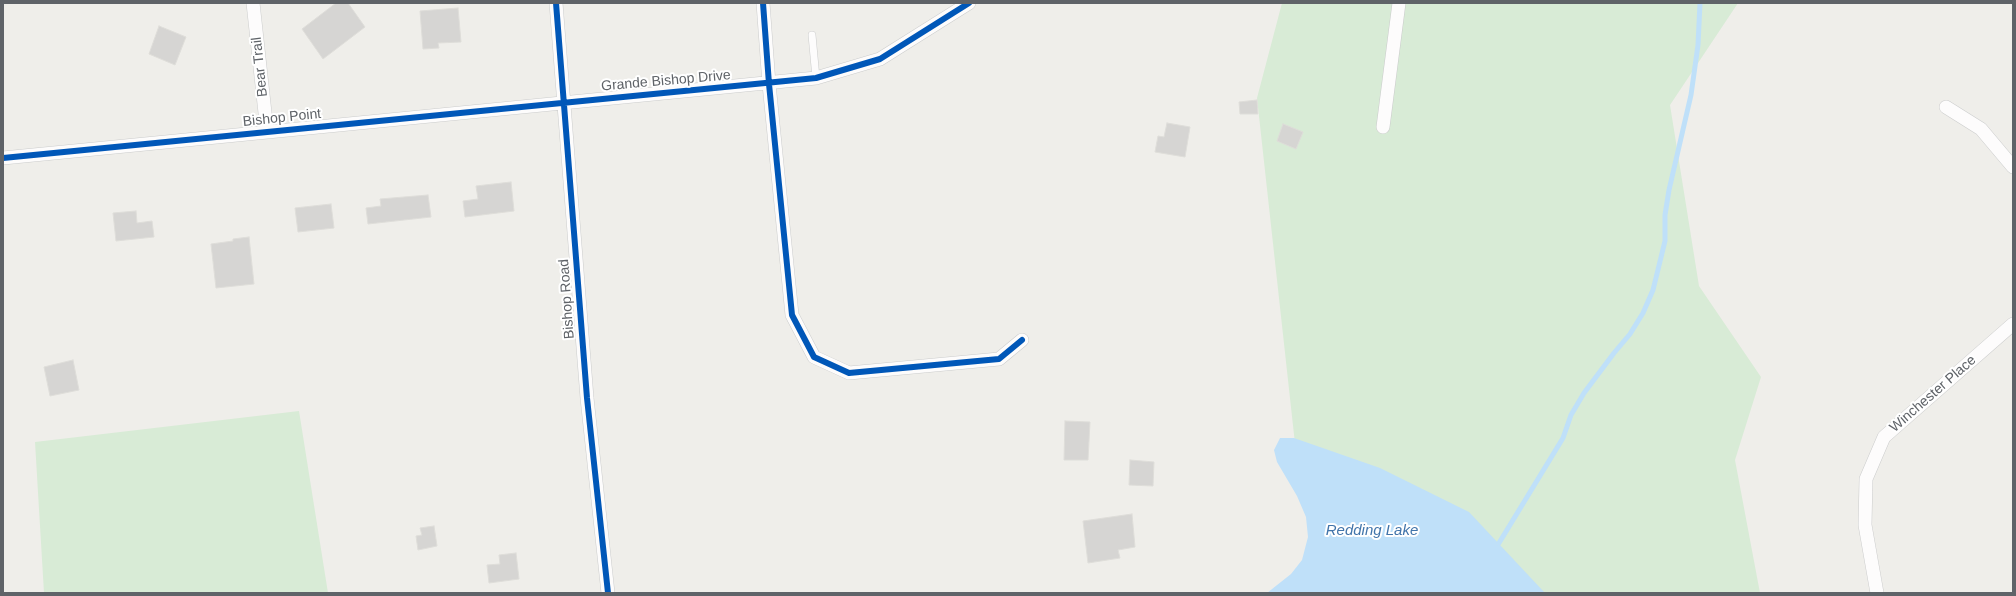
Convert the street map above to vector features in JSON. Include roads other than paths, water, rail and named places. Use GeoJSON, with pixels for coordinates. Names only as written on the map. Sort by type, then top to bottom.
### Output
{"type":"FeatureCollection","features":[{"type":"Feature","properties":{"kind":"street","name":"Bear Trail"},"geometry":{"type":"LineString","coordinates":[[253,3],[267,131]]}},
{"type":"Feature","properties":{"kind":"street","name":"Bishop Road"},"geometry":{"type":"LineString","coordinates":[[556,3],[587,398],[608,593]]}},
{"type":"Feature","properties":{"kind":"street"},"geometry":{"type":"LineString","coordinates":[[763,3],[769,84],[792,315],[814,357],[849,373],[999,359],[1022,340]]}},
{"type":"Feature","properties":{"kind":"street","name":"Grande Bishop Drive"},"geometry":{"type":"LineString","coordinates":[[564,102],[769,84],[816,78],[880,59],[969,3]]}},
{"type":"Feature","properties":{"kind":"street"},"geometry":{"type":"LineString","coordinates":[[1383,127],[1399,3]]}},
{"type":"Feature","properties":{"kind":"street","name":"Bishop Point"},"geometry":{"type":"LineString","coordinates":[[3,158],[564,102]]}},
{"type":"Feature","properties":{"kind":"street"},"geometry":{"type":"LineString","coordinates":[[1946,107],[1981,129],[2013,167]]}},
{"type":"Feature","properties":{"kind":"street","name":"Winchester Place"},"geometry":{"type":"LineString","coordinates":[[1877,593],[1865,525],[1866,479],[1884,437],[2013,324]]}},
{"type":"Feature","properties":{"kind":"lane"},"geometry":{"type":"LineString","coordinates":[[812,35],[816,78]]}},
{"type":"Feature","properties":{"kind":"water","name":"Redding Lake"},"geometry":{"type":"Polygon","coordinates":[[[1280,438],[1294,438],[1380,468],[1469,512],[1545,593],[1267,593],[1291,574],[1302,560],[1308,537],[1306,517],[1297,496],[1277,462],[1274,450],[1280,438]]]}},
{"type":"Feature","properties":{"kind":"waterway"},"geometry":{"type":"LineString","coordinates":[[1499,543],[1563,438],[1571,415],[1584,393],[1630,334],[1643,313],[1653,290],[1665,241],[1665,215],[1669,190],[1691,95],[1698,45],[1700,3]]}}]}
